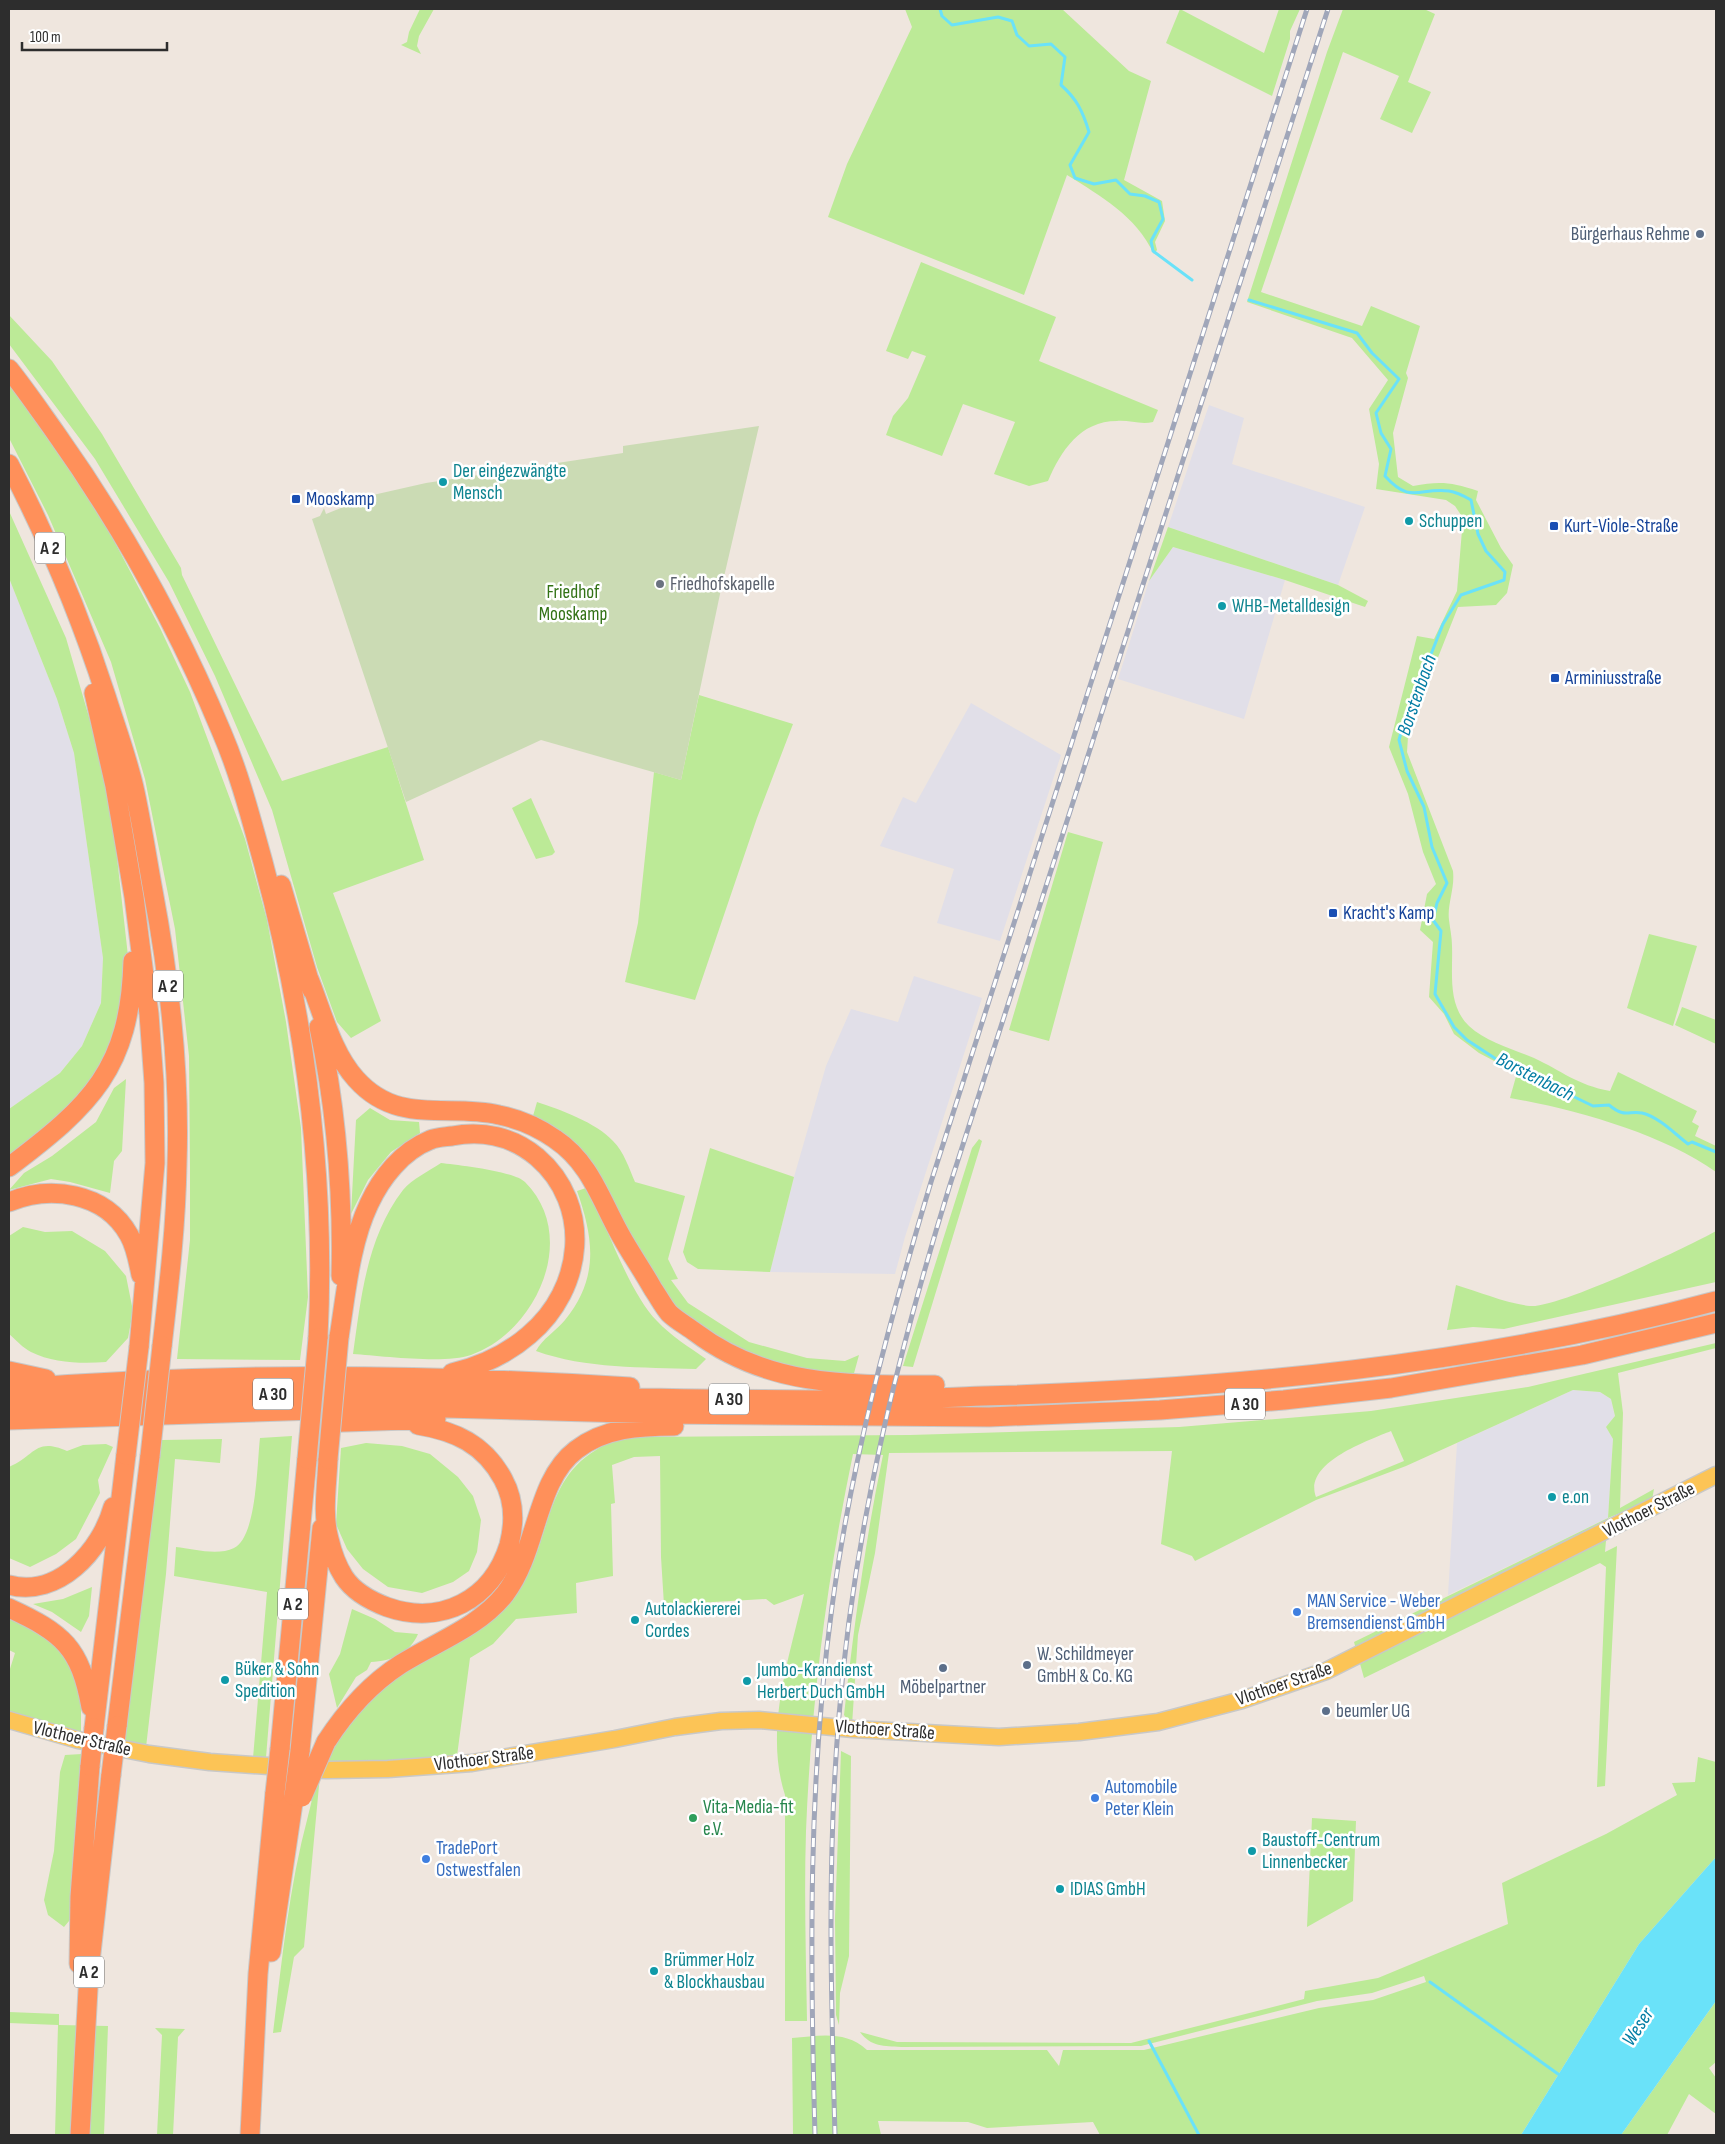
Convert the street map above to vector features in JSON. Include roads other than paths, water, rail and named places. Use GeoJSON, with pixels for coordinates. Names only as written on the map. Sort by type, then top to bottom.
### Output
{"type":"FeatureCollection","features":[{"type":"Feature","properties":{"kind":"highway","name":"A 2"},"geometry":{"type":"LineString","coordinates":[[9,368],[86,475],[163,608],[222,734],[246,801],[274,906],[297,1012],[313,1134],[320,1237],[320,1289],[318,1338],[280,1749],[290,1795],[270,1917]]}},
{"type":"Feature","properties":{"kind":"highway","name":"A 2"},"geometry":{"type":"LineString","coordinates":[[9,464],[37,520],[86,634],[123,747],[135,792],[162,942],[171,1013],[177,1087],[178,1163],[173,1255],[111,1776],[89,1898],[80,2135]]}},
{"type":"Feature","properties":{"kind":"highway"},"geometry":{"type":"LineString","coordinates":[[86,634],[96,704],[115,786],[134,898],[149,1014],[154,1083],[155,1163],[139,1347],[90,1766],[89,1898]]}},
{"type":"Feature","properties":{"kind":"highway"},"geometry":{"type":"LineString","coordinates":[[246,801],[272,852],[309,979],[332,1102],[338,1167],[341,1256],[339,1337],[300,1751],[290,1795],[287,1849],[270,1917],[268,1975],[255,2032],[250,2135]]}},
{"type":"Feature","properties":{"kind":"highway"},"geometry":{"type":"LineString","coordinates":[[9,1167],[56,1132],[76,1113],[93,1093],[110,1067],[123,1038],[132,998],[134,898]]}},
{"type":"Feature","properties":{"kind":"highway"},"geometry":{"type":"LineString","coordinates":[[309,979],[338,1050],[356,1079],[378,1097],[398,1106],[419,1112],[498,1114],[527,1123],[556,1139],[574,1155],[592,1176],[620,1235],[668,1312],[718,1350],[750,1365],[784,1375],[858,1385],[996,1385],[1144,1380],[1310,1368],[1338,1372]]}},
{"type":"Feature","properties":{"kind":"highway"},"geometry":{"type":"LineString","coordinates":[[9,1389],[82,1383],[440,1376],[475,1368],[503,1355],[530,1334],[553,1309],[569,1278],[576,1246],[574,1215],[564,1190],[550,1168],[528,1149],[498,1136],[468,1133],[430,1140],[405,1155],[386,1175],[368,1205],[351,1269],[339,1337]]}},
{"type":"Feature","properties":{"kind":"highway"},"geometry":{"type":"LineString","coordinates":[[9,1202],[28,1194],[63,1192],[101,1206],[118,1220],[136,1248],[143,1309]]}},
{"type":"Feature","properties":{"kind":"highway","name":"A 30"},"geometry":{"type":"LineString","coordinates":[[9,1403],[78,1398],[255,1394],[436,1394],[660,1399],[886,1400],[1158,1389],[1338,1372],[1437,1359],[1579,1334],[1716,1301]]}},
{"type":"Feature","properties":{"kind":"highway","name":"A 30"},"geometry":{"type":"LineString","coordinates":[[9,1420],[409,1407],[559,1412],[989,1417],[1160,1410],[1284,1400],[1391,1388],[1582,1354],[1716,1323]]}},
{"type":"Feature","properties":{"kind":"highway"},"geometry":{"type":"LineString","coordinates":[[9,1370],[37,1379],[82,1383]]}},
{"type":"Feature","properties":{"kind":"highway"},"geometry":{"type":"LineString","coordinates":[[369,1378],[577,1383],[749,1394],[921,1398]]}},
{"type":"Feature","properties":{"kind":"highway"},"geometry":{"type":"LineString","coordinates":[[9,1429],[392,1422],[559,1412]]}},
{"type":"Feature","properties":{"kind":"highway"},"geometry":{"type":"LineString","coordinates":[[290,1795],[349,1709],[378,1681],[401,1664],[456,1634],[484,1614],[500,1599],[519,1572],[529,1548],[546,1494],[556,1472],[575,1450],[592,1439],[611,1432],[659,1426],[923,1426],[989,1417]]}},
{"type":"Feature","properties":{"kind":"highway"},"geometry":{"type":"LineString","coordinates":[[328,1460],[326,1518],[328,1537],[335,1560],[344,1578],[359,1593],[376,1603],[400,1612],[426,1614],[452,1609],[477,1595],[494,1577],[505,1556],[512,1534],[513,1509],[508,1489],[488,1456],[475,1444],[456,1434],[434,1428],[392,1422]]}},
{"type":"Feature","properties":{"kind":"highway"},"geometry":{"type":"LineString","coordinates":[[9,1433],[29,1428]]}},
{"type":"Feature","properties":{"kind":"highway"},"geometry":{"type":"LineString","coordinates":[[9,1585],[17,1587],[42,1585],[65,1576],[84,1560],[100,1538],[111,1512],[126,1455]]}},
{"type":"Feature","properties":{"kind":"highway"},"geometry":{"type":"LineString","coordinates":[[9,1608],[37,1621],[59,1635],[75,1655],[82,1668],[94,1728]]}},
{"type":"Feature","properties":{"kind":"main road","name":"Vlothoer Straße"},"geometry":{"type":"LineString","coordinates":[[9,1720],[78,1740],[149,1754],[210,1762],[326,1770],[388,1769],[472,1763],[675,1727],[720,1721],[760,1720],[999,1737],[1079,1732],[1158,1722],[1242,1700],[1326,1671],[1716,1475]]}},
{"type":"Feature","properties":{"kind":"water","name":"Weser"},"geometry":{"type":"Polygon","coordinates":[[[1716,1857],[1716,2001],[1621,2135],[1521,2135],[1639,1944],[1716,1857]]]}},
{"type":"Feature","properties":{"kind":"waterway","name":"Borstenbach"},"geometry":{"type":"LineString","coordinates":[[940,9],[942,16],[952,25],[998,17],[1012,21],[1017,35],[1029,46],[1051,44],[1065,57],[1061,85],[1079,106],[1089,132],[1070,165],[1075,178],[1094,184],[1116,180],[1130,194],[1145,196],[1159,202],[1163,219],[1151,241],[1153,251],[1192,280]]}},
{"type":"Feature","properties":{"kind":"waterway","name":"Borstenbach"},"geometry":{"type":"LineString","coordinates":[[1249,300],[1357,333],[1372,353],[1399,379],[1376,413],[1381,433],[1391,449],[1385,476],[1394,485],[1409,492],[1449,491],[1458,493],[1471,500],[1478,534],[1486,551],[1505,572],[1504,580],[1461,595],[1443,624],[1404,722],[1399,740],[1407,771],[1424,807],[1432,847],[1447,883],[1437,903],[1433,920],[1441,931],[1435,994],[1454,1027],[1467,1040],[1496,1059],[1593,1106],[1609,1105],[1619,1112],[1637,1112],[1648,1115],[1661,1122],[1688,1144],[1692,1142],[1716,1152]]}},
{"type":"Feature","properties":{"kind":"waterway"},"geometry":{"type":"LineString","coordinates":[[1430,1982],[1558,2074]]}},
{"type":"Feature","properties":{"kind":"waterway"},"geometry":{"type":"LineString","coordinates":[[1149,2041],[1199,2135]]}},
{"type":"Feature","properties":{"kind":"railway"},"geometry":{"type":"LineString","coordinates":[[815,2135],[812,2003],[813,1871],[815,1805],[824,1673],[840,1553],[873,1393],[900,1287],[931,1182],[1307,9]]}},
{"type":"Feature","properties":{"kind":"railway"},"geometry":{"type":"LineString","coordinates":[[835,2135],[831,1978],[831,1873],[835,1768],[846,1649],[855,1582],[879,1449],[911,1318],[949,1188],[1328,9]]}},
{"type":"Feature","properties":{"kind":"place","name":"Bürgerhaus Rehme"},"geometry":{"type":"Point","coordinates":[1700,234]}},
{"type":"Feature","properties":{"kind":"place","name":"Der eingezwängte Mensch"},"geometry":{"type":"Point","coordinates":[443,482]}},
{"type":"Feature","properties":{"kind":"place","name":"Mooskamp"},"geometry":{"type":"Point","coordinates":[296,499]}},
{"type":"Feature","properties":{"kind":"place","name":"Schuppen"},"geometry":{"type":"Point","coordinates":[1409,521]}},
{"type":"Feature","properties":{"kind":"place","name":"Kurt-Viole-Straße"},"geometry":{"type":"Point","coordinates":[1554,526]}},
{"type":"Feature","properties":{"kind":"place","name":"Friedhofskapelle"},"geometry":{"type":"Point","coordinates":[660,584]}},
{"type":"Feature","properties":{"kind":"place","name":"WHB-Metalldesign"},"geometry":{"type":"Point","coordinates":[1222,606]}},
{"type":"Feature","properties":{"kind":"place","name":"Arminiusstraße"},"geometry":{"type":"Point","coordinates":[1555,678]}},
{"type":"Feature","properties":{"kind":"place","name":"Kracht's Kamp"},"geometry":{"type":"Point","coordinates":[1333,913]}},
{"type":"Feature","properties":{"kind":"place","name":"e.on"},"geometry":{"type":"Point","coordinates":[1552,1497]}},
{"type":"Feature","properties":{"kind":"place","name":"MAN Service - Weber Bremsendienst GmbH"},"geometry":{"type":"Point","coordinates":[1297,1612]}},
{"type":"Feature","properties":{"kind":"place","name":"Autolackiererei Cordes"},"geometry":{"type":"Point","coordinates":[635,1620]}},
{"type":"Feature","properties":{"kind":"place","name":"W. Schildmeyer GmbH & Co. KG"},"geometry":{"type":"Point","coordinates":[1027,1665]}},
{"type":"Feature","properties":{"kind":"place","name":"Möbelpartner"},"geometry":{"type":"Point","coordinates":[943,1668]}},
{"type":"Feature","properties":{"kind":"place","name":"Büker & Sohn Spedition"},"geometry":{"type":"Point","coordinates":[225,1680]}},
{"type":"Feature","properties":{"kind":"place","name":"Jumbo-Krandienst Herbert Duch GmbH"},"geometry":{"type":"Point","coordinates":[747,1681]}},
{"type":"Feature","properties":{"kind":"place","name":"beumler UG"},"geometry":{"type":"Point","coordinates":[1326,1711]}},
{"type":"Feature","properties":{"kind":"place","name":"Automobile Peter Klein"},"geometry":{"type":"Point","coordinates":[1095,1798]}},
{"type":"Feature","properties":{"kind":"place","name":"Vita-Media-fit e.V."},"geometry":{"type":"Point","coordinates":[693,1818]}},
{"type":"Feature","properties":{"kind":"place","name":"Baustoff-Centrum Linnenbecker"},"geometry":{"type":"Point","coordinates":[1252,1851]}},
{"type":"Feature","properties":{"kind":"place","name":"TradePort Ostwestfalen"},"geometry":{"type":"Point","coordinates":[426,1859]}},
{"type":"Feature","properties":{"kind":"place","name":"IDIAS GmbH"},"geometry":{"type":"Point","coordinates":[1060,1889]}},
{"type":"Feature","properties":{"kind":"place","name":"Brümmer Holz & Blockhausbau"},"geometry":{"type":"Point","coordinates":[654,1971]}},
{"type":"Feature","properties":{"kind":"park label","name":"Friedhof Mooskamp"},"geometry":{"type":"Point","coordinates":[573,603]}}]}
